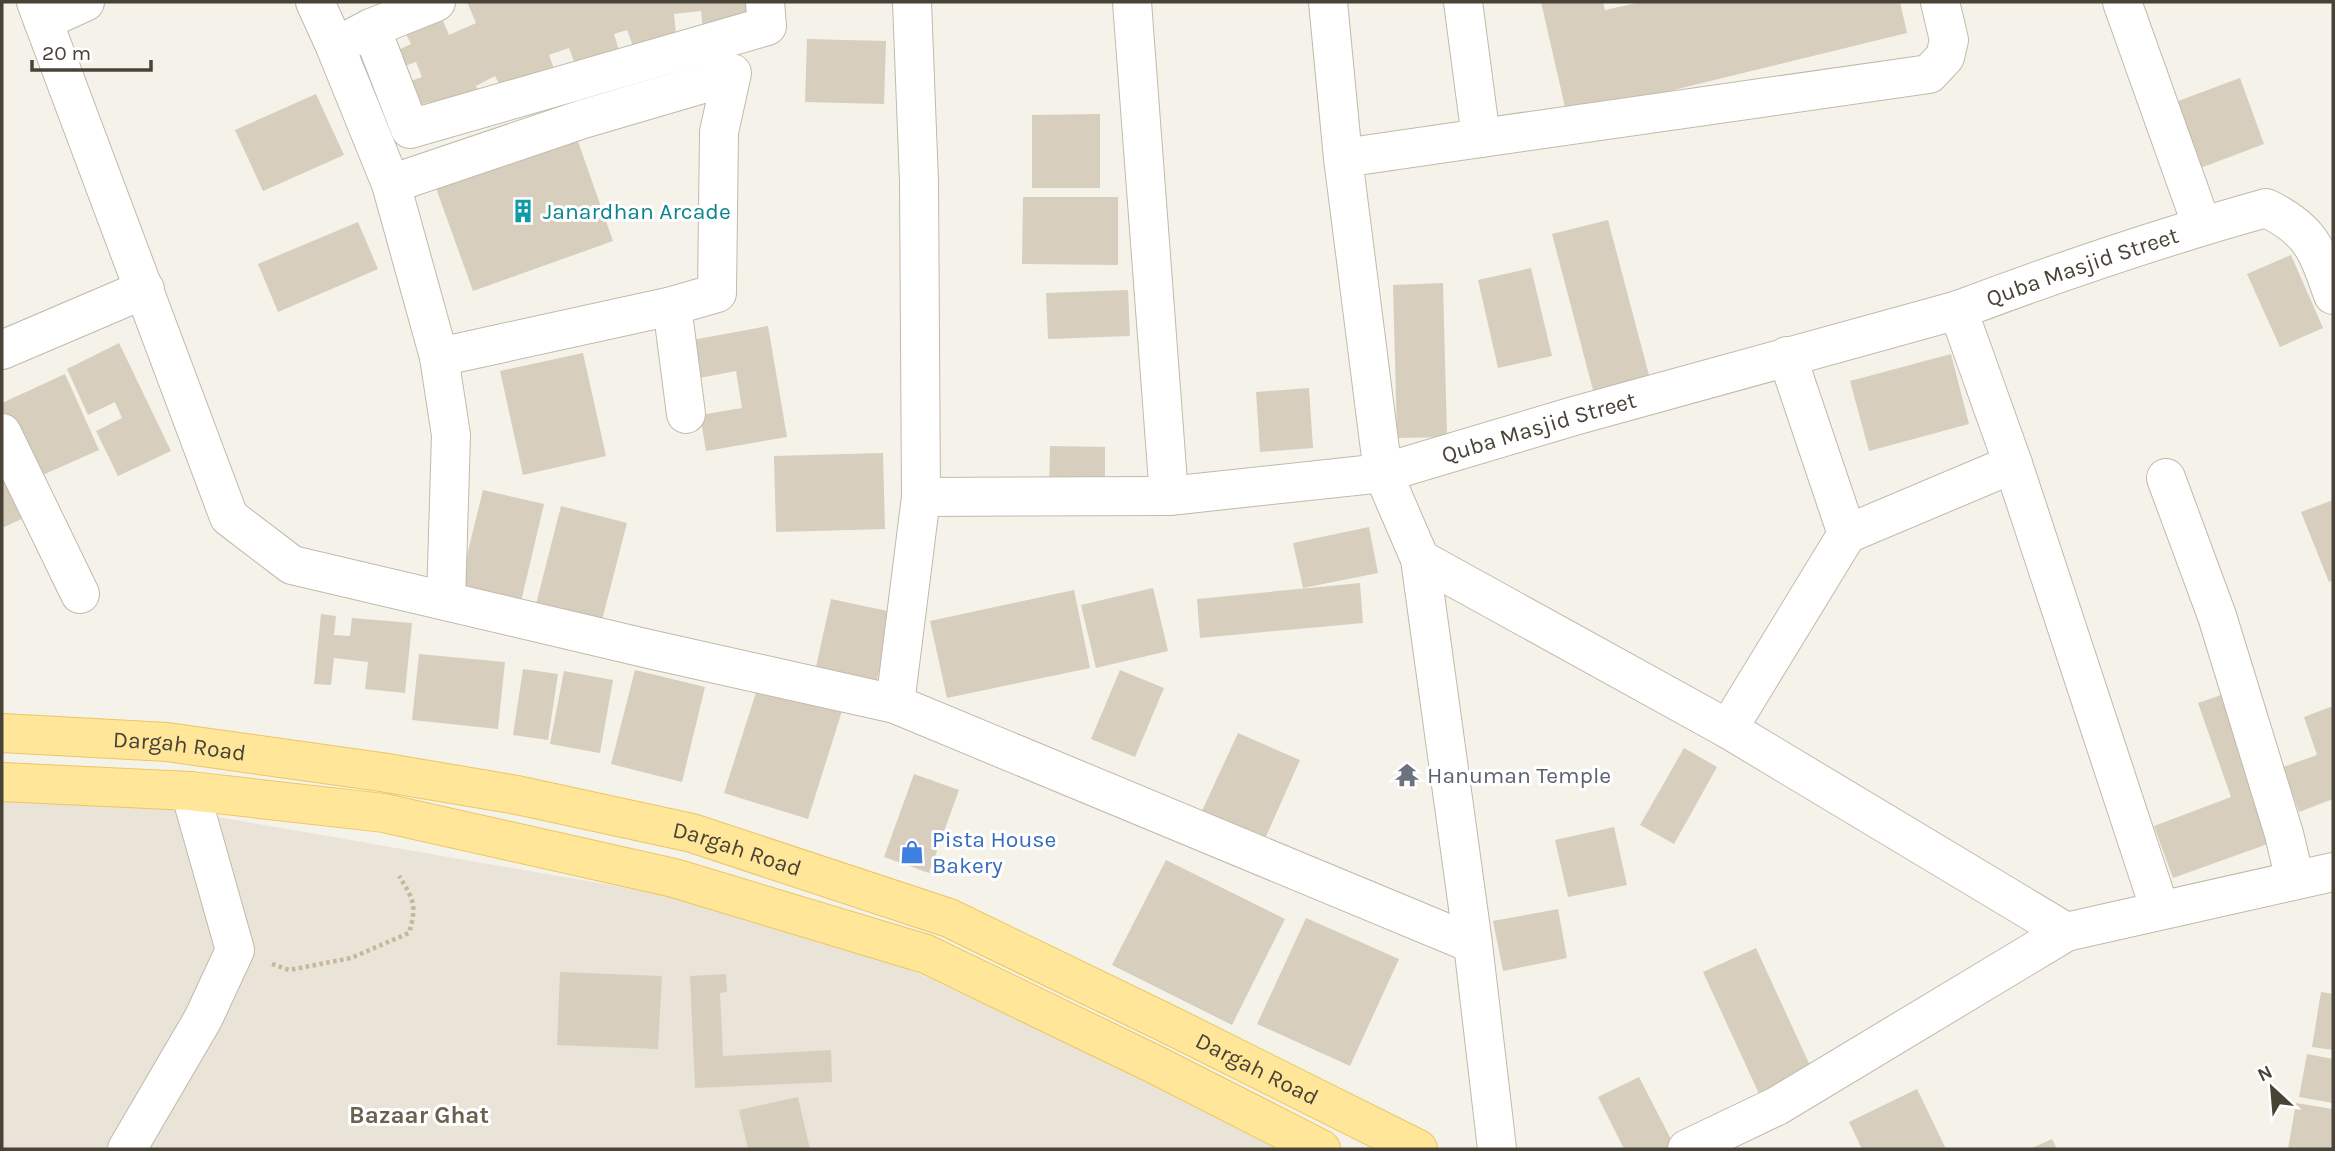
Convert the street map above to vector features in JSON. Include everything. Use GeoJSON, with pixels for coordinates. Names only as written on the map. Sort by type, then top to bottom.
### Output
{"type":"FeatureCollection","features":[{"type":"Feature","properties":{"kind":"main road","name":"Dargah Road"},"geometry":{"type":"LineString","coordinates":[[2,733],[167,742],[381,772],[517,795],[692,833],[948,918],[1418,1149]]}},
{"type":"Feature","properties":{"kind":"main road","name":"Dargah Road"},"geometry":{"type":"LineString","coordinates":[[2,782],[190,791],[384,813],[674,878],[926,954],[1154,1064],[1321,1149]]}},
{"type":"Feature","properties":{"kind":"street"},"geometry":{"type":"LineString","coordinates":[[85,2],[39,11],[229,517],[292,565],[895,704],[1473,944]]}},
{"type":"Feature","properties":{"kind":"street"},"geometry":{"type":"LineString","coordinates":[[315,2],[391,184],[439,357],[451,436],[446,601]]}},
{"type":"Feature","properties":{"kind":"street"},"geometry":{"type":"LineString","coordinates":[[335,46],[371,28],[436,2]]}},
{"type":"Feature","properties":{"kind":"street"},"geometry":{"type":"LineString","coordinates":[[371,28],[410,129],[767,26],[765,2]]}},
{"type":"Feature","properties":{"kind":"street"},"geometry":{"type":"LineString","coordinates":[[895,704],[921,497],[919,183],[912,2]]}},
{"type":"Feature","properties":{"kind":"street"},"geometry":{"type":"LineString","coordinates":[[1132,2],[1169,496]]}},
{"type":"Feature","properties":{"kind":"street"},"geometry":{"type":"LineString","coordinates":[[1328,2],[1343,158],[1383,472],[1420,559],[1473,944],[1497,1149]]}},
{"type":"Feature","properties":{"kind":"street"},"geometry":{"type":"LineString","coordinates":[[1463,2],[1481,138]]}},
{"type":"Feature","properties":{"kind":"street"},"geometry":{"type":"LineString","coordinates":[[1343,158],[1929,74],[1945,57],[1949,40],[1940,2]]}},
{"type":"Feature","properties":{"kind":"street"},"geometry":{"type":"LineString","coordinates":[[2122,2],[2202,226]]}},
{"type":"Feature","properties":{"kind":"street"},"geometry":{"type":"LineString","coordinates":[[391,184],[558,127],[709,82],[732,72],[719,132],[717,293],[672,306],[439,357]]}},
{"type":"Feature","properties":{"kind":"street","name":"Quba Masjid Street"},"geometry":{"type":"LineString","coordinates":[[921,497],[1169,496],[1383,472],[1958,310],[2202,226],[2266,208],[2283,216],[2306,234],[2320,258],[2333,295]]}},
{"type":"Feature","properties":{"kind":"street"},"geometry":{"type":"LineString","coordinates":[[2,350],[145,289]]}},
{"type":"Feature","properties":{"kind":"street"},"geometry":{"type":"LineString","coordinates":[[672,306],[687,414]]}},
{"type":"Feature","properties":{"kind":"street"},"geometry":{"type":"LineString","coordinates":[[1958,310],[2013,464],[2160,910]]}},
{"type":"Feature","properties":{"kind":"street"},"geometry":{"type":"LineString","coordinates":[[1787,356],[1847,534]]}},
{"type":"Feature","properties":{"kind":"street"},"geometry":{"type":"LineString","coordinates":[[2,433],[80,594]]}},
{"type":"Feature","properties":{"kind":"street"},"geometry":{"type":"LineString","coordinates":[[1728,729],[1847,534],[2013,464]]}},
{"type":"Feature","properties":{"kind":"street"},"geometry":{"type":"LineString","coordinates":[[2166,478],[2217,617],[2284,834],[2295,880]]}},
{"type":"Feature","properties":{"kind":"street"},"geometry":{"type":"LineString","coordinates":[[1420,559],[1728,729],[2066,932]]}},
{"type":"Feature","properties":{"kind":"street"},"geometry":{"type":"LineString","coordinates":[[127,1149],[203,1019],[235,950],[190,791]]}},
{"type":"Feature","properties":{"kind":"street"},"geometry":{"type":"LineString","coordinates":[[1687,1149],[1777,1106],[2066,932],[2333,872]]}},
{"type":"Feature","properties":{"kind":"path"},"geometry":{"type":"LineString","coordinates":[[235,950],[289,970],[351,958],[409,933],[415,911],[412,898],[399,876]]}},
{"type":"Feature","properties":{"kind":"shaded area"},"geometry":{"type":"Polygon","coordinates":[[[68,791],[800,918],[1294,1149],[2,1149],[2,795],[68,791]]]}},
{"type":"Feature","properties":{"kind":"building"},"geometry":{"type":"Polygon","coordinates":[[[467,2],[746,2],[747,26],[703,30],[701,11],[674,14],[676,33],[633,46],[627,30],[614,34],[619,50],[576,67],[569,48],[549,55],[556,74],[504,94],[495,76],[476,86],[481,97],[435,114],[430,102],[419,105],[408,82],[422,77],[416,62],[402,67],[396,51],[411,44],[402,26],[439,11],[449,35],[476,23],[467,2]]]}},
{"type":"Feature","properties":{"kind":"building"},"geometry":{"type":"Polygon","coordinates":[[[1541,2],[1603,2],[1605,10],[1641,2],[1900,2],[1907,33],[1567,116],[1541,2]]]}},
{"type":"Feature","properties":{"kind":"building"},"geometry":{"type":"Polygon","coordinates":[[[807,39],[886,41],[884,104],[805,102],[807,39]]]}},
{"type":"Feature","properties":{"kind":"building"},"geometry":{"type":"Polygon","coordinates":[[[2240,78],[2264,144],[2195,170],[2170,104],[2240,78]]]}},
{"type":"Feature","properties":{"kind":"building"},"geometry":{"type":"Polygon","coordinates":[[[316,94],[344,155],[263,191],[235,130],[316,94]]]}},
{"type":"Feature","properties":{"kind":"building"},"geometry":{"type":"Polygon","coordinates":[[[1100,114],[1100,188],[1032,188],[1032,115],[1100,114]]]}},
{"type":"Feature","properties":{"kind":"building","name":"Janardhan Arcade"},"geometry":{"type":"Polygon","coordinates":[[[574,130],[613,241],[473,291],[433,180],[574,130]]]}},
{"type":"Feature","properties":{"kind":"building"},"geometry":{"type":"Polygon","coordinates":[[[1023,197],[1118,197],[1118,265],[1022,264],[1023,197]]]}},
{"type":"Feature","properties":{"kind":"building"},"geometry":{"type":"Polygon","coordinates":[[[1608,220],[1650,379],[1594,394],[1552,234],[1608,220]]]}},
{"type":"Feature","properties":{"kind":"building"},"geometry":{"type":"Polygon","coordinates":[[[358,222],[378,269],[278,312],[258,264],[358,222]]]}},
{"type":"Feature","properties":{"kind":"building"},"geometry":{"type":"Polygon","coordinates":[[[2291,255],[2323,328],[2280,347],[2247,274],[2291,255]]]}},
{"type":"Feature","properties":{"kind":"building"},"geometry":{"type":"Polygon","coordinates":[[[1531,268],[1552,356],[1498,368],[1478,280],[1531,268]]]}},
{"type":"Feature","properties":{"kind":"building"},"geometry":{"type":"Polygon","coordinates":[[[1443,283],[1447,437],[1397,438],[1393,285],[1443,283]]]}},
{"type":"Feature","properties":{"kind":"building"},"geometry":{"type":"Polygon","coordinates":[[[1128,290],[1130,336],[1048,339],[1046,293],[1128,290]]]}},
{"type":"Feature","properties":{"kind":"building"},"geometry":{"type":"Polygon","coordinates":[[[768,326],[787,437],[706,451],[700,415],[742,408],[736,371],[694,379],[687,341],[768,326]]]}},
{"type":"Feature","properties":{"kind":"building"},"geometry":{"type":"Polygon","coordinates":[[[119,343],[171,451],[118,476],[96,431],[122,418],[115,402],[88,415],[67,369],[119,343]]]}},
{"type":"Feature","properties":{"kind":"building"},"geometry":{"type":"Polygon","coordinates":[[[583,353],[606,456],[523,475],[500,371],[583,353]]]}},
{"type":"Feature","properties":{"kind":"building"},"geometry":{"type":"Polygon","coordinates":[[[1951,354],[1969,424],[1869,451],[1850,381],[1951,354]]]}},
{"type":"Feature","properties":{"kind":"building"},"geometry":{"type":"Polygon","coordinates":[[[65,374],[99,450],[29,481],[2,417],[2,403],[65,374]]]}},
{"type":"Feature","properties":{"kind":"building"},"geometry":{"type":"Polygon","coordinates":[[[1309,388],[1313,448],[1260,452],[1256,392],[1309,388]]]}},
{"type":"Feature","properties":{"kind":"building"},"geometry":{"type":"Polygon","coordinates":[[[1050,446],[1105,447],[1105,494],[1049,493],[1050,446]]]}},
{"type":"Feature","properties":{"kind":"building"},"geometry":{"type":"Polygon","coordinates":[[[883,453],[885,529],[776,532],[774,456],[883,453]]]}},
{"type":"Feature","properties":{"kind":"building"},"geometry":{"type":"Polygon","coordinates":[[[2,467],[24,518],[2,528],[2,467]]]}},
{"type":"Feature","properties":{"kind":"building"},"geometry":{"type":"Polygon","coordinates":[[[483,490],[544,504],[520,606],[458,592],[483,490]]]}},
{"type":"Feature","properties":{"kind":"building"},"geometry":{"type":"Polygon","coordinates":[[[2333,500],[2333,580],[2329,582],[2301,512],[2333,500]]]}},
{"type":"Feature","properties":{"kind":"building"},"geometry":{"type":"Polygon","coordinates":[[[561,506],[627,523],[599,632],[533,616],[561,506]]]}},
{"type":"Feature","properties":{"kind":"building"},"geometry":{"type":"Polygon","coordinates":[[[1369,527],[1378,573],[1303,588],[1293,543],[1369,527]]]}},
{"type":"Feature","properties":{"kind":"building"},"geometry":{"type":"Polygon","coordinates":[[[1360,583],[1363,623],[1200,638],[1197,599],[1360,583]]]}},
{"type":"Feature","properties":{"kind":"building"},"geometry":{"type":"Polygon","coordinates":[[[1153,588],[1168,651],[1096,668],[1081,605],[1153,588]]]}},
{"type":"Feature","properties":{"kind":"building"},"geometry":{"type":"Polygon","coordinates":[[[1074,590],[1090,668],[947,698],[930,621],[1074,590]]]}},
{"type":"Feature","properties":{"kind":"building"},"geometry":{"type":"Polygon","coordinates":[[[831,599],[892,612],[875,689],[814,676],[831,599]]]}},
{"type":"Feature","properties":{"kind":"building"},"geometry":{"type":"Polygon","coordinates":[[[321,614],[336,616],[334,635],[350,636],[352,618],[412,623],[405,693],[365,689],[368,662],[334,658],[331,685],[314,684],[321,614]]]}},
{"type":"Feature","properties":{"kind":"building"},"geometry":{"type":"Polygon","coordinates":[[[419,654],[505,662],[498,729],[412,720],[419,654]]]}},
{"type":"Feature","properties":{"kind":"building"},"geometry":{"type":"Polygon","coordinates":[[[523,669],[558,674],[548,740],[513,735],[523,669]]]}},
{"type":"Feature","properties":{"kind":"building"},"geometry":{"type":"Polygon","coordinates":[[[635,670],[705,687],[682,782],[611,764],[635,670]]]}},
{"type":"Feature","properties":{"kind":"building"},"geometry":{"type":"Polygon","coordinates":[[[1120,670],[1164,688],[1135,757],[1091,739],[1120,670]]]}},
{"type":"Feature","properties":{"kind":"building"},"geometry":{"type":"Polygon","coordinates":[[[564,671],[613,680],[600,753],[550,744],[564,671]]]}},
{"type":"Feature","properties":{"kind":"building"},"geometry":{"type":"Polygon","coordinates":[[[758,686],[842,711],[808,819],[724,793],[758,686]]]}},
{"type":"Feature","properties":{"kind":"building"},"geometry":{"type":"Polygon","coordinates":[[[2224,694],[2276,841],[2173,878],[2154,826],[2231,797],[2198,703],[2224,694]]]}},
{"type":"Feature","properties":{"kind":"building"},"geometry":{"type":"Polygon","coordinates":[[[2333,706],[2333,799],[2299,812],[2283,767],[2317,755],[2304,717],[2333,706]]]}},
{"type":"Feature","properties":{"kind":"building"},"geometry":{"type":"Polygon","coordinates":[[[1238,733],[1300,760],[1264,841],[1201,813],[1238,733]]]}},
{"type":"Feature","properties":{"kind":"building"},"geometry":{"type":"Polygon","coordinates":[[[1684,748],[1717,767],[1674,844],[1640,825],[1684,748]]]}},
{"type":"Feature","properties":{"kind":"building"},"geometry":{"type":"Polygon","coordinates":[[[914,774],[959,790],[929,873],[884,857],[914,774]]]}},
{"type":"Feature","properties":{"kind":"building"},"geometry":{"type":"Polygon","coordinates":[[[1614,827],[1627,885],[1568,897],[1555,840],[1614,827]]]}},
{"type":"Feature","properties":{"kind":"building"},"geometry":{"type":"Polygon","coordinates":[[[1166,860],[1285,919],[1232,1025],[1112,965],[1166,860]]]}},
{"type":"Feature","properties":{"kind":"building"},"geometry":{"type":"Polygon","coordinates":[[[1558,909],[1567,958],[1503,971],[1493,921],[1558,909]]]}},
{"type":"Feature","properties":{"kind":"building"},"geometry":{"type":"Polygon","coordinates":[[[1306,918],[1399,959],[1350,1066],[1257,1024],[1306,918]]]}},
{"type":"Feature","properties":{"kind":"building"},"geometry":{"type":"Polygon","coordinates":[[[1756,948],[1814,1074],[1761,1098],[1703,972],[1756,948]]]}},
{"type":"Feature","properties":{"kind":"building"},"geometry":{"type":"Polygon","coordinates":[[[560,972],[662,976],[658,1049],[557,1045],[560,972]]]}},
{"type":"Feature","properties":{"kind":"building"},"geometry":{"type":"Polygon","coordinates":[[[726,974],[727,992],[720,993],[723,1056],[831,1050],[832,1082],[695,1088],[690,976],[726,974]]]}},
{"type":"Feature","properties":{"kind":"building"},"geometry":{"type":"Polygon","coordinates":[[[2321,992],[2333,994],[2333,1050],[2312,1047],[2321,992]]]}},
{"type":"Feature","properties":{"kind":"building"},"geometry":{"type":"Polygon","coordinates":[[[2307,1054],[2333,1059],[2333,1103],[2299,1097],[2307,1054]]]}},
{"type":"Feature","properties":{"kind":"building"},"geometry":{"type":"Polygon","coordinates":[[[1639,1077],[1674,1145],[1666,1149],[1624,1149],[1598,1097],[1639,1077]]]}},
{"type":"Feature","properties":{"kind":"building"},"geometry":{"type":"Polygon","coordinates":[[[1917,1089],[1946,1149],[1862,1149],[1849,1122],[1917,1089]]]}},
{"type":"Feature","properties":{"kind":"building"},"geometry":{"type":"Polygon","coordinates":[[[798,1097],[810,1149],[748,1149],[739,1110],[798,1097]]]}},
{"type":"Feature","properties":{"kind":"building"},"geometry":{"type":"Polygon","coordinates":[[[2296,1103],[2333,1109],[2333,1149],[2288,1149],[2296,1103]]]}},
{"type":"Feature","properties":{"kind":"building"},"geometry":{"type":"Polygon","coordinates":[[[2052,1139],[2057,1149],[2030,1149],[2052,1139]]]}},
{"type":"Feature","properties":{"kind":"place","name":"Janardhan Arcade"},"geometry":{"type":"Point","coordinates":[523,211]}},
{"type":"Feature","properties":{"kind":"place","name":"Hanuman Temple"},"geometry":{"type":"Point","coordinates":[1407,775]}},
{"type":"Feature","properties":{"kind":"place","name":"Pista House Bakery"},"geometry":{"type":"Point","coordinates":[912,852]}},
{"type":"Feature","properties":{"kind":"district","name":"Bazaar Ghat"},"geometry":{"type":"Point","coordinates":[419,1115]}}]}
